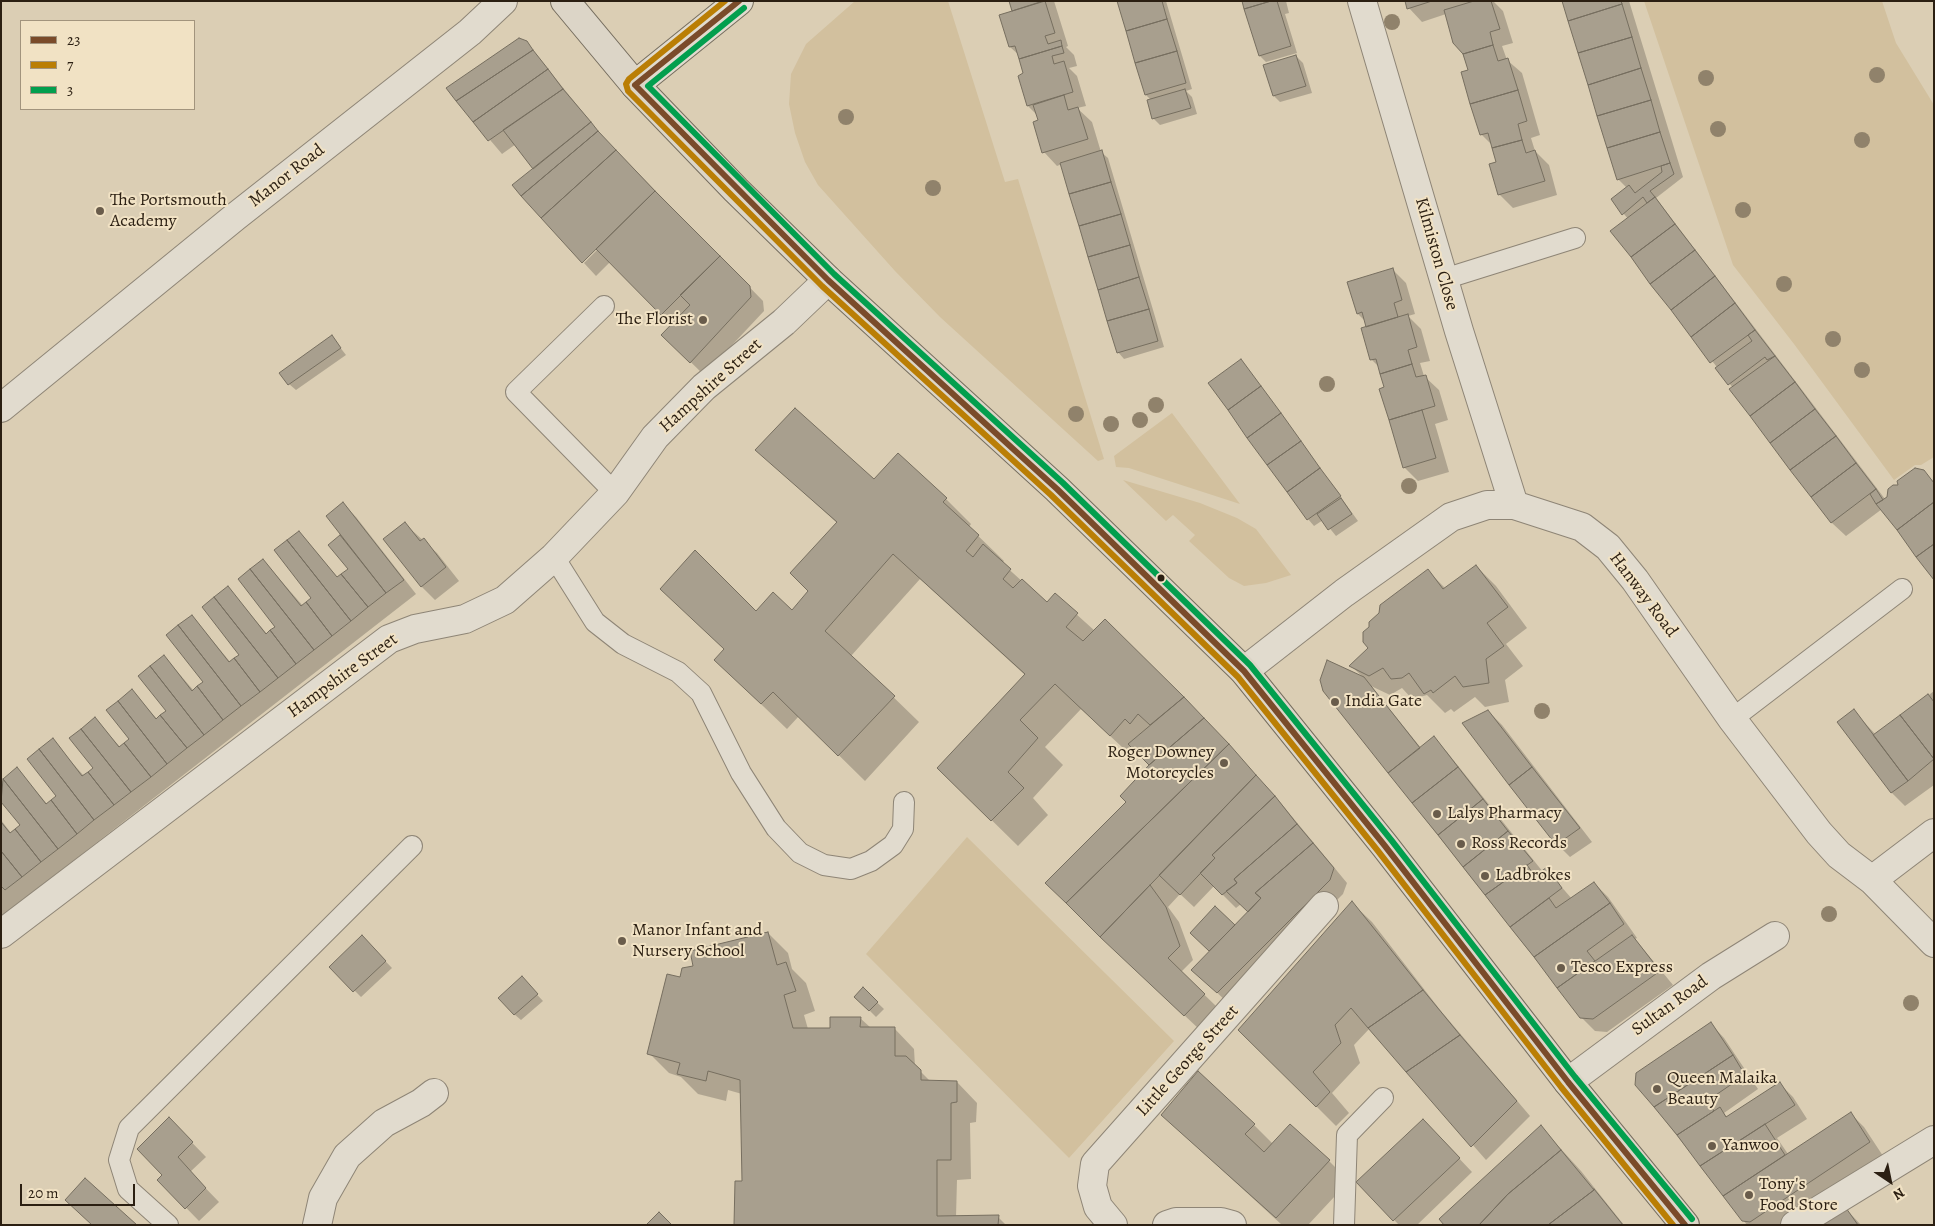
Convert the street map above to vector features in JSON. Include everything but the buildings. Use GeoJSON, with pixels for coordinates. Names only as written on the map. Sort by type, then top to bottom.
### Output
{"type":"FeatureCollection","features":[{"type":"Feature","properties":{"kind":"main road"},"geometry":{"type":"LineString","coordinates":[[565,1],[634,85],[828,280],[1057,489],[1244,671],[1385,846],[1568,1082],[1685,1225]]}},
{"type":"Feature","properties":{"kind":"street","name":"Manor Road"},"geometry":{"type":"LineString","coordinates":[[1,408],[235,217],[470,32],[503,1]]}},
{"type":"Feature","properties":{"kind":"street"},"geometry":{"type":"LineString","coordinates":[[634,85],[739,1]]}},
{"type":"Feature","properties":{"kind":"street","name":"Kilmiston Close"},"geometry":{"type":"LineString","coordinates":[[1362,1],[1444,280],[1514,505]]}},
{"type":"Feature","properties":{"kind":"street","name":"Hampshire Street"},"geometry":{"type":"LineString","coordinates":[[1,934],[389,639],[415,629],[465,619],[506,600],[554,557],[614,493],[654,437],[704,387],[784,322],[828,280]]}},
{"type":"Feature","properties":{"kind":"street","name":"Hanway Road"},"geometry":{"type":"LineString","coordinates":[[1244,671],[1344,593],[1451,517],[1487,506],[1514,505],[1582,526],[1608,547],[1635,580],[1732,718],[1819,833],[1839,855],[1872,880],[1934,944]]}},
{"type":"Feature","properties":{"kind":"street"},"geometry":{"type":"LineString","coordinates":[[1872,880],[1934,833]]}},
{"type":"Feature","properties":{"kind":"street","name":"Little George Street"},"geometry":{"type":"LineString","coordinates":[[1113,1225],[1098,1207],[1092,1186],[1095,1164],[1324,906]]}},
{"type":"Feature","properties":{"kind":"street","name":"Sultan Road"},"geometry":{"type":"LineString","coordinates":[[1568,1082],[1711,976],[1775,936]]}},
{"type":"Feature","properties":{"kind":"street"},"geometry":{"type":"LineString","coordinates":[[316,1225],[323,1198],[347,1156],[384,1123],[421,1103],[434,1093]]}},
{"type":"Feature","properties":{"kind":"street"},"geometry":{"type":"LineString","coordinates":[[1795,1225],[1934,1140]]}},
{"type":"Feature","properties":{"kind":"street"},"geometry":{"type":"LineString","coordinates":[[1167,1225],[1176,1222],[1221,1222],[1232,1225]]}},
{"type":"Feature","properties":{"kind":"lane"},"geometry":{"type":"LineString","coordinates":[[1444,280],[1575,238]]}},
{"type":"Feature","properties":{"kind":"lane"},"geometry":{"type":"LineString","coordinates":[[604,306],[516,392],[614,493]]}},
{"type":"Feature","properties":{"kind":"lane"},"geometry":{"type":"LineString","coordinates":[[554,557],[595,622],[623,644],[678,672],[702,693],[741,773],[776,828],[800,853],[824,865],[851,869],[871,860],[893,845],[903,829],[904,802]]}},
{"type":"Feature","properties":{"kind":"lane"},"geometry":{"type":"LineString","coordinates":[[1732,718],[1902,589]]}},
{"type":"Feature","properties":{"kind":"lane"},"geometry":{"type":"LineString","coordinates":[[168,1225],[128,1189],[119,1160],[129,1128],[412,846]]}},
{"type":"Feature","properties":{"kind":"lane"},"geometry":{"type":"LineString","coordinates":[[1344,1225],[1347,1135],[1383,1098]]}},
{"type":"Feature","properties":{"kind":"shaded area"},"geometry":{"type":"Polygon","coordinates":[[[855,1],[948,1],[1005,182],[1018,179],[1104,459],[1098,461],[940,317],[895,271],[818,185],[805,162],[795,133],[789,104],[791,74],[806,44],[855,1]]]}},
{"type":"Feature","properties":{"kind":"shaded area"},"geometry":{"type":"Polygon","coordinates":[[[1644,1],[1882,1],[1896,43],[1934,105],[1934,457],[1921,465],[1915,465],[1894,480],[1733,265],[1644,1]]]}},
{"type":"Feature","properties":{"kind":"shaded area"},"geometry":{"type":"Polygon","coordinates":[[[1172,413],[1240,504],[1129,468],[1116,467],[1114,456],[1172,413]]]}},
{"type":"Feature","properties":{"kind":"shaded area"},"geometry":{"type":"Polygon","coordinates":[[[1123,480],[1200,503],[1237,518],[1256,529],[1291,575],[1266,583],[1244,586],[1229,578],[1189,541],[1195,535],[1173,515],[1166,521],[1123,480]]]}},
{"type":"Feature","properties":{"kind":"shaded area"},"geometry":{"type":"Polygon","coordinates":[[[967,837],[1174,1041],[1069,1158],[866,954],[967,837]]]}},
{"type":"Feature","properties":{"kind":"transit line","name":"7"},"geometry":{"type":"LineString","coordinates":[[725,1],[629,79],[626,84],[628,91],[822,286],[1051,495],[1238,677],[1378,851],[1561,1087],[1673,1225]]}},
{"type":"Feature","properties":{"kind":"transit line","name":"23"},"geometry":{"type":"LineString","coordinates":[[739,1],[635,85],[828,280],[1057,489],[1244,671],[1385,846],[1568,1082],[1685,1225]]}},
{"type":"Feature","properties":{"kind":"transit line","name":"3"},"geometry":{"type":"LineString","coordinates":[[744,8],[648,86],[834,274],[1063,483],[1250,665],[1392,841],[1575,1077],[1692,1219]]}},
{"type":"Feature","properties":{"kind":"place","name":"The Portsmouth Academy"},"geometry":{"type":"Point","coordinates":[100,211]}},
{"type":"Feature","properties":{"kind":"place","name":"The Florist"},"geometry":{"type":"Point","coordinates":[703,320]}},
{"type":"Feature","properties":{"kind":"place","name":"India Gate"},"geometry":{"type":"Point","coordinates":[1335,702]}},
{"type":"Feature","properties":{"kind":"place","name":"Roger Downey Motorcycles"},"geometry":{"type":"Point","coordinates":[1224,763]}},
{"type":"Feature","properties":{"kind":"place","name":"Lalys Pharmacy"},"geometry":{"type":"Point","coordinates":[1437,814]}},
{"type":"Feature","properties":{"kind":"place","name":"Ross Records"},"geometry":{"type":"Point","coordinates":[1461,844]}},
{"type":"Feature","properties":{"kind":"place","name":"Ladbrokes"},"geometry":{"type":"Point","coordinates":[1485,876]}},
{"type":"Feature","properties":{"kind":"place","name":"Manor Infant and Nursery School"},"geometry":{"type":"Point","coordinates":[622,941]}},
{"type":"Feature","properties":{"kind":"place","name":"Tesco Express"},"geometry":{"type":"Point","coordinates":[1561,968]}},
{"type":"Feature","properties":{"kind":"place","name":"Queen Malaika Beauty"},"geometry":{"type":"Point","coordinates":[1657,1089]}},
{"type":"Feature","properties":{"kind":"place","name":"Yanwoo"},"geometry":{"type":"Point","coordinates":[1712,1146]}},
{"type":"Feature","properties":{"kind":"place","name":"Tony's Food Store"},"geometry":{"type":"Point","coordinates":[1749,1195]}}]}
